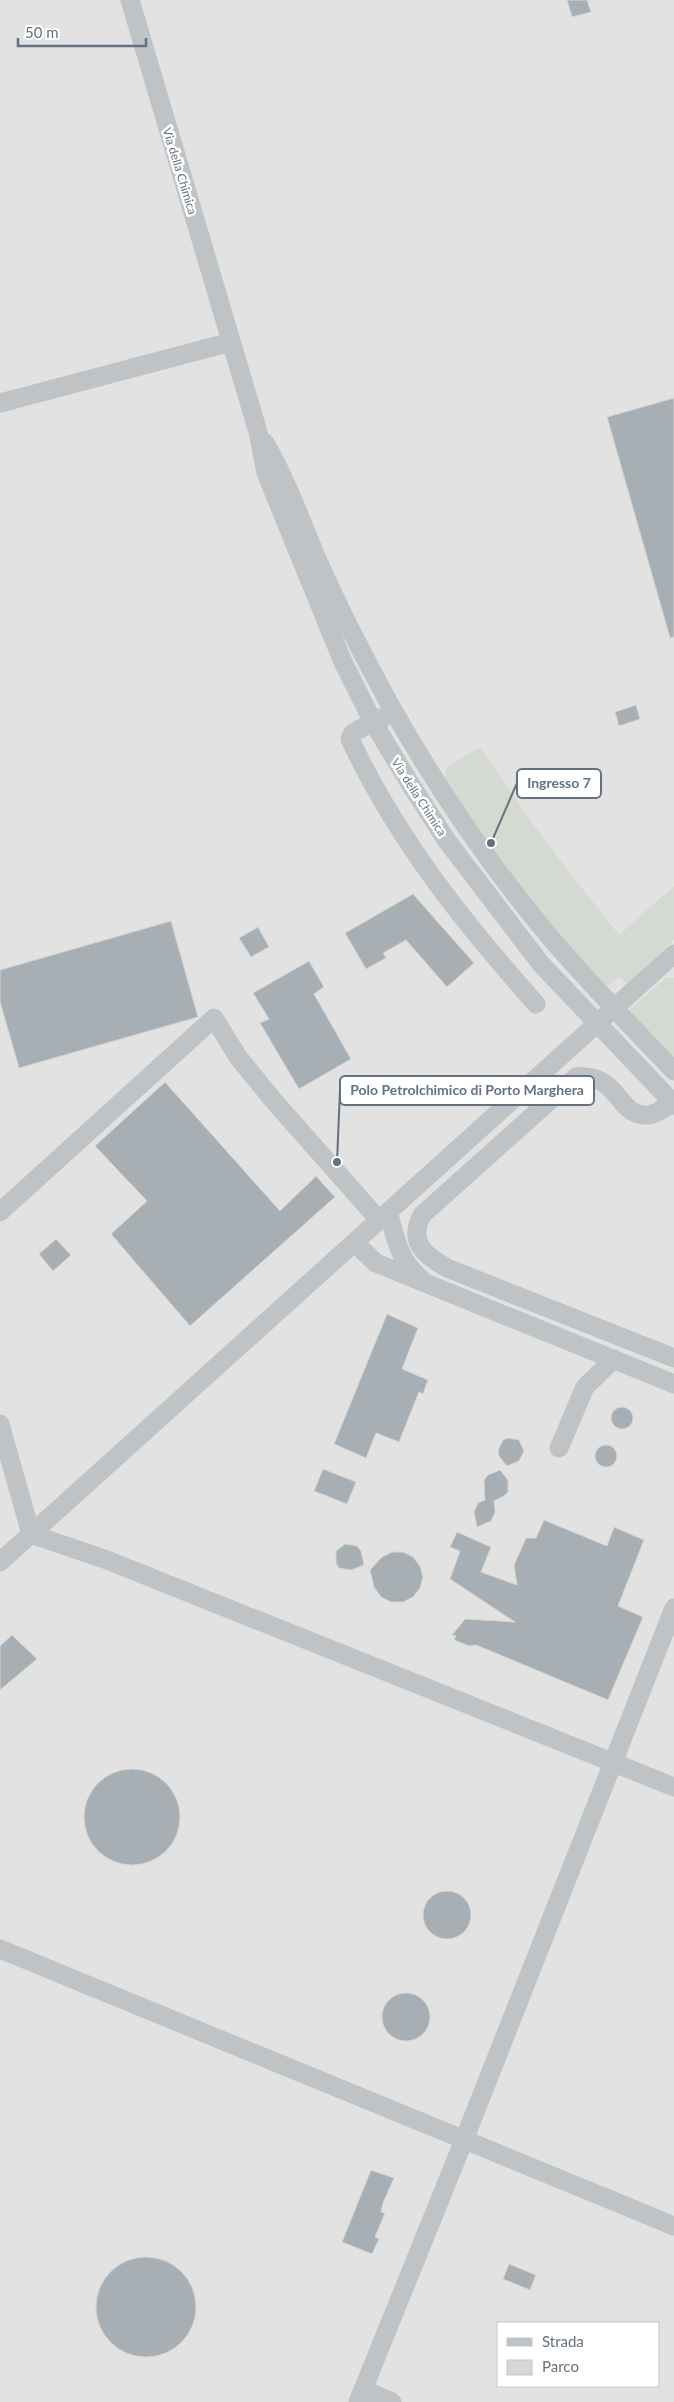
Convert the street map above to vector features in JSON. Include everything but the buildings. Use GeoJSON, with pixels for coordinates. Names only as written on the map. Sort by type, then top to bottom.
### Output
{"type":"FeatureCollection","features":[{"type":"Feature","properties":{"kind":"lane","name":"Via della Chimica"},"geometry":{"type":"LineString","coordinates":[[130,0],[258,432],[266,473],[343,662],[373,722],[426,810],[502,915],[541,964],[596,1025],[674,1104]]}},
{"type":"Feature","properties":{"kind":"lane"},"geometry":{"type":"LineString","coordinates":[[0,403],[231,342]]}},
{"type":"Feature","properties":{"kind":"lane","name":"Via della Chimica"},"geometry":{"type":"LineString","coordinates":[[258,432],[283,474],[323,572],[389,703],[452,805],[548,934],[614,1008],[674,1071]]}},
{"type":"Feature","properties":{"kind":"lane"},"geometry":{"type":"LineString","coordinates":[[536,1004],[445,896],[381,797],[350,739],[353,733],[380,718],[386,722],[450,822],[500,893],[511,906],[548,934]]}},
{"type":"Feature","properties":{"kind":"lane"},"geometry":{"type":"LineString","coordinates":[[0,1562],[614,1008],[671,960]]}},
{"type":"Feature","properties":{"kind":"lane"},"geometry":{"type":"LineString","coordinates":[[0,1212],[214,1018],[238,1057],[256,1078],[384,1216],[402,1258],[410,1269],[426,1283]]}},
{"type":"Feature","properties":{"kind":"lane"},"geometry":{"type":"LineString","coordinates":[[674,1104],[647,1116],[636,1114],[604,1082],[595,1077],[576,1077],[422,1215],[416,1233],[423,1251],[447,1268],[674,1358]]}},
{"type":"Feature","properties":{"kind":"lane"},"geometry":{"type":"LineString","coordinates":[[355,1243],[376,1263],[674,1384]]}},
{"type":"Feature","properties":{"kind":"lane"},"geometry":{"type":"LineString","coordinates":[[559,1448],[585,1388],[614,1359]]}},
{"type":"Feature","properties":{"kind":"lane"},"geometry":{"type":"LineString","coordinates":[[0,1424],[30,1534]]}},
{"type":"Feature","properties":{"kind":"lane"},"geometry":{"type":"LineString","coordinates":[[30,1534],[107,1560],[674,1787]]}},
{"type":"Feature","properties":{"kind":"lane"},"geometry":{"type":"LineString","coordinates":[[392,2402],[361,2396],[674,1608]]}},
{"type":"Feature","properties":{"kind":"lane"},"geometry":{"type":"LineString","coordinates":[[0,1950],[674,2226]]}},
{"type":"Feature","properties":{"kind":"shaded area"},"geometry":{"type":"Polygon","coordinates":[[[0,0],[674,0],[674,2402],[0,2402],[0,0]]]}},
{"type":"Feature","properties":{"kind":"green space"},"geometry":{"type":"Polygon","coordinates":[[[480,747],[544,840],[619,935],[674,886],[674,940],[627,984],[619,976],[604,989],[535,908],[445,778],[446,769],[450,765],[480,747]]]}},
{"type":"Feature","properties":{"kind":"green space"},"geometry":{"type":"Polygon","coordinates":[[[667,977],[674,978],[674,1064],[626,1013],[667,977]]]}},
{"type":"Feature","properties":{"kind":"place","name":"Ingresso 7"},"geometry":{"type":"Point","coordinates":[491,843]}},
{"type":"Feature","properties":{"kind":"place","name":"Polo Petrolchimico di Porto Marghera"},"geometry":{"type":"Point","coordinates":[337,1162]}}]}
